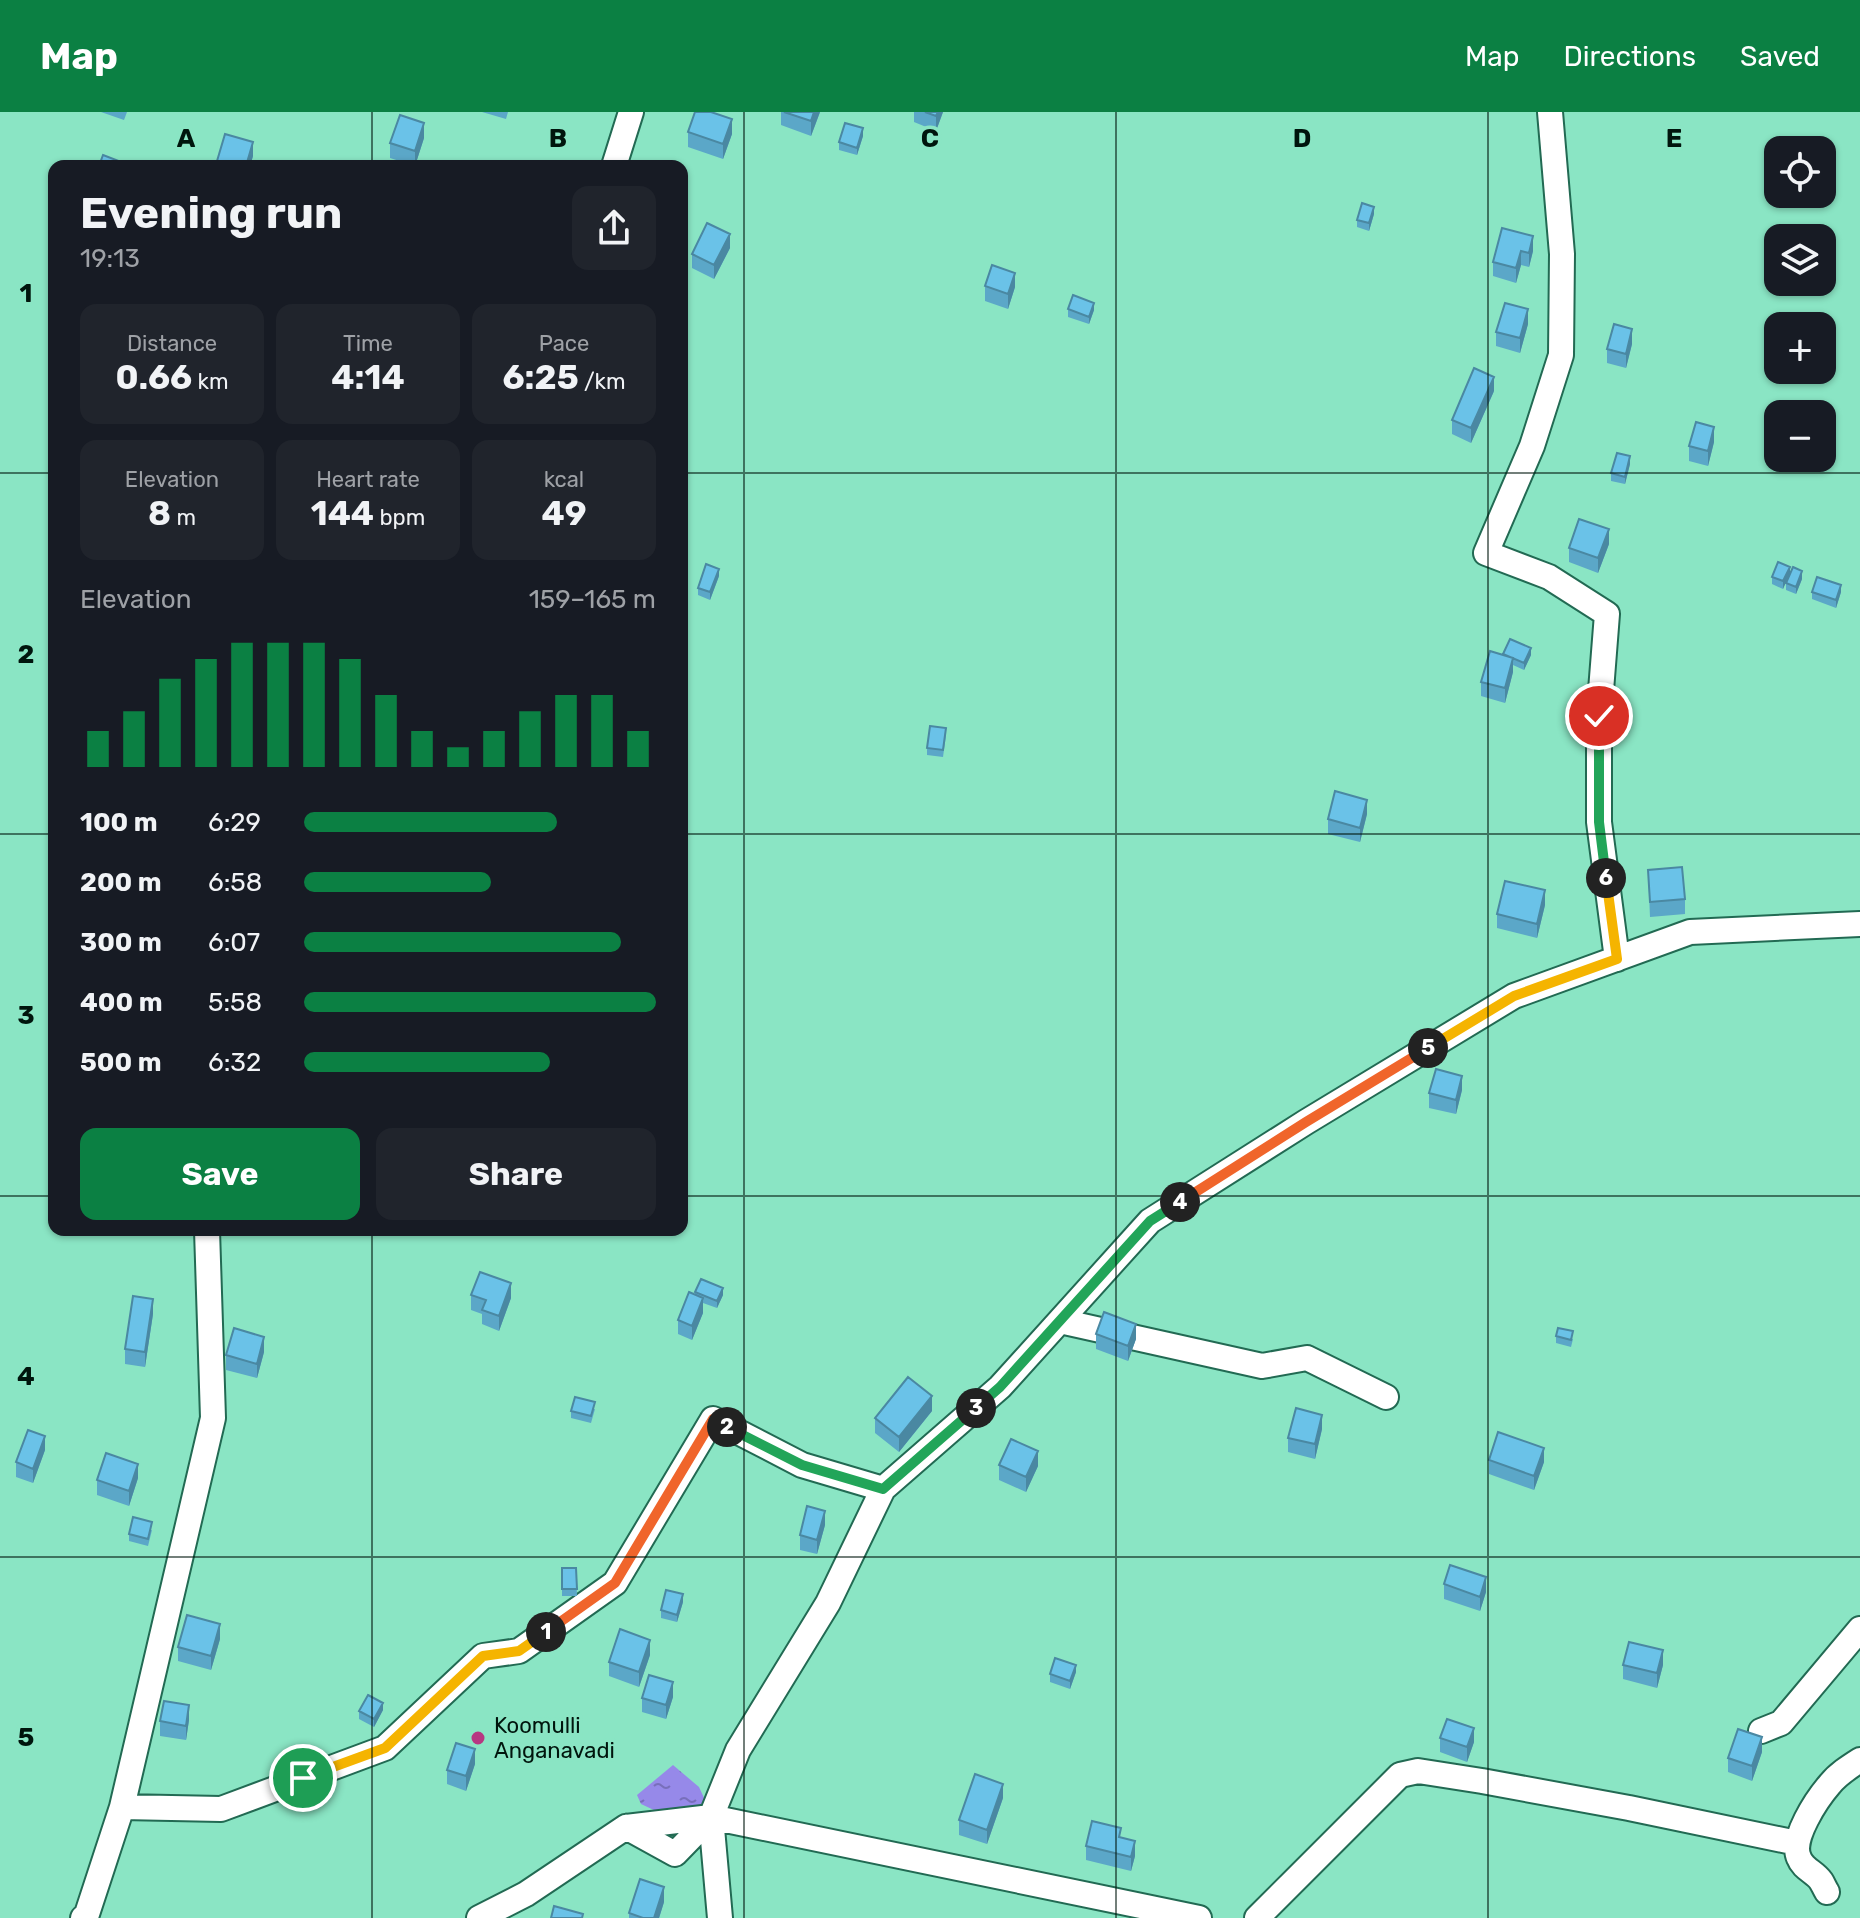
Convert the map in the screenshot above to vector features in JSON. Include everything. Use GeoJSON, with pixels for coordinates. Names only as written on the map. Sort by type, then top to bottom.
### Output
{"type":"FeatureCollection","features":[{"type":"Feature","properties":{"kind":"street"},"geometry":{"type":"LineString","coordinates":[[616,160],[631,112]]}},
{"type":"Feature","properties":{"kind":"street"},"geometry":{"type":"LineString","coordinates":[[1550,112],[1562,254],[1561,355],[1532,446],[1486,553],[1549,577],[1607,614],[1599,716],[1599,822],[1617,959]]}},
{"type":"Feature","properties":{"kind":"street"},"geometry":{"type":"LineString","coordinates":[[626,1827],[675,1854],[711,1817],[738,1750],[828,1603],[883,1489],[1000,1387],[1150,1221],[1514,996],[1690,932],[1860,924]]}},
{"type":"Feature","properties":{"kind":"street"},"geometry":{"type":"LineString","coordinates":[[87,1918],[122,1807],[213,1418],[207,1236]]}},
{"type":"Feature","properties":{"kind":"street"},"geometry":{"type":"LineString","coordinates":[[1060,1321],[1262,1366],[1307,1358],[1386,1397]]}},
{"type":"Feature","properties":{"kind":"street"},"geometry":{"type":"LineString","coordinates":[[122,1807],[221,1809],[385,1748],[483,1656],[519,1651],[615,1583],[713,1419],[802,1465],[883,1489]]}},
{"type":"Feature","properties":{"kind":"street"},"geometry":{"type":"LineString","coordinates":[[1761,1731],[1781,1723],[1860,1629]]}},
{"type":"Feature","properties":{"kind":"street"},"geometry":{"type":"LineString","coordinates":[[1827,1892],[1820,1879],[1803,1866],[1797,1855],[1797,1843],[1808,1815],[1830,1784],[1846,1768],[1860,1760]]}},
{"type":"Feature","properties":{"kind":"street"},"geometry":{"type":"LineString","coordinates":[[1257,1918],[1400,1775],[1418,1771],[1614,1805],[1797,1843]]}},
{"type":"Feature","properties":{"kind":"street"},"geometry":{"type":"LineString","coordinates":[[711,1817],[720,1918]]}},
{"type":"Feature","properties":{"kind":"street"},"geometry":{"type":"LineString","coordinates":[[479,1918],[526,1894],[626,1827],[711,1817],[1199,1918]]}},
{"type":"Feature","properties":{"kind":"water"},"geometry":{"type":"Polygon","coordinates":[[[673,1765],[699,1787],[705,1800],[702,1809],[673,1819],[641,1804],[637,1795],[673,1765]]]}},
{"type":"Feature","properties":{"kind":"building"},"geometry":{"type":"Polygon","coordinates":[[[695,112],[711,112],[732,119],[723,144],[688,132],[695,112]]]}},
{"type":"Feature","properties":{"kind":"building"},"geometry":{"type":"Polygon","coordinates":[[[784,112],[814,112],[811,121],[784,112]]]}},
{"type":"Feature","properties":{"kind":"building"},"geometry":{"type":"Polygon","coordinates":[[[400,115],[424,123],[415,151],[390,143],[400,115]]]}},
{"type":"Feature","properties":{"kind":"building"},"geometry":{"type":"Polygon","coordinates":[[[845,123],[863,128],[857,148],[839,142],[845,123]]]}},
{"type":"Feature","properties":{"kind":"building"},"geometry":{"type":"Polygon","coordinates":[[[225,134],[253,142],[248,160],[217,160],[225,134]]]}},
{"type":"Feature","properties":{"kind":"building"},"geometry":{"type":"Polygon","coordinates":[[[1362,203],[1374,207],[1369,223],[1357,220],[1362,203]]]}},
{"type":"Feature","properties":{"kind":"building"},"geometry":{"type":"Polygon","coordinates":[[[707,223],[730,234],[714,265],[692,254],[707,223]]]}},
{"type":"Feature","properties":{"kind":"building"},"geometry":{"type":"Polygon","coordinates":[[[1502,228],[1533,236],[1529,253],[1521,251],[1516,268],[1493,262],[1502,228]]]}},
{"type":"Feature","properties":{"kind":"building"},"geometry":{"type":"Polygon","coordinates":[[[992,265],[1015,273],[1008,294],[985,286],[992,265]]]}},
{"type":"Feature","properties":{"kind":"building"},"geometry":{"type":"Polygon","coordinates":[[[1073,295],[1094,303],[1089,317],[1068,309],[1073,295]]]}},
{"type":"Feature","properties":{"kind":"building"},"geometry":{"type":"Polygon","coordinates":[[[1505,303],[1528,309],[1520,338],[1496,332],[1505,303]]]}},
{"type":"Feature","properties":{"kind":"building"},"geometry":{"type":"Polygon","coordinates":[[[1614,324],[1632,329],[1626,354],[1607,349],[1614,324]]]}},
{"type":"Feature","properties":{"kind":"building"},"geometry":{"type":"Polygon","coordinates":[[[1474,368],[1494,377],[1471,428],[1452,420],[1474,368]]]}},
{"type":"Feature","properties":{"kind":"building"},"geometry":{"type":"Polygon","coordinates":[[[1696,422],[1714,427],[1708,451],[1689,446],[1696,422]]]}},
{"type":"Feature","properties":{"kind":"building"},"geometry":{"type":"Polygon","coordinates":[[[1617,453],[1630,456],[1625,477],[1611,473],[1617,453]]]}},
{"type":"Feature","properties":{"kind":"building"},"geometry":{"type":"Polygon","coordinates":[[[1579,519],[1609,529],[1598,558],[1569,548],[1579,519]]]}},
{"type":"Feature","properties":{"kind":"building"},"geometry":{"type":"Polygon","coordinates":[[[1778,562],[1790,567],[1783,581],[1772,577],[1778,562]]]}},
{"type":"Feature","properties":{"kind":"building"},"geometry":{"type":"Polygon","coordinates":[[[706,564],[719,569],[710,592],[698,588],[706,564]]]}},
{"type":"Feature","properties":{"kind":"building"},"geometry":{"type":"Polygon","coordinates":[[[1793,567],[1802,571],[1796,587],[1786,583],[1793,567]]]}},
{"type":"Feature","properties":{"kind":"building"},"geometry":{"type":"Polygon","coordinates":[[[1817,577],[1841,585],[1836,600],[1812,592],[1817,577]]]}},
{"type":"Feature","properties":{"kind":"building"},"geometry":{"type":"Polygon","coordinates":[[[1510,639],[1531,648],[1524,663],[1503,654],[1510,639]]]}},
{"type":"Feature","properties":{"kind":"building"},"geometry":{"type":"Polygon","coordinates":[[[1490,651],[1513,658],[1505,688],[1481,682],[1490,651]]]}},
{"type":"Feature","properties":{"kind":"building"},"geometry":{"type":"Polygon","coordinates":[[[930,726],[946,728],[943,750],[927,748],[930,726]]]}},
{"type":"Feature","properties":{"kind":"building"},"geometry":{"type":"Polygon","coordinates":[[[1335,791],[1367,800],[1360,828],[1328,819],[1335,791]]]}},
{"type":"Feature","properties":{"kind":"building"},"geometry":{"type":"Polygon","coordinates":[[[1682,867],[1685,899],[1650,902],[1648,870],[1682,867]]]}},
{"type":"Feature","properties":{"kind":"building"},"geometry":{"type":"Polygon","coordinates":[[[1505,881],[1545,890],[1537,924],[1497,914],[1505,881]]]}},
{"type":"Feature","properties":{"kind":"building"},"geometry":{"type":"Polygon","coordinates":[[[1436,1069],[1462,1076],[1456,1100],[1429,1093],[1436,1069]]]}},
{"type":"Feature","properties":{"kind":"building"},"geometry":{"type":"Polygon","coordinates":[[[480,1272],[511,1283],[499,1316],[482,1310],[486,1300],[471,1295],[480,1272]]]}},
{"type":"Feature","properties":{"kind":"building"},"geometry":{"type":"Polygon","coordinates":[[[701,1279],[723,1288],[717,1301],[695,1292],[701,1279]]]}},
{"type":"Feature","properties":{"kind":"building"},"geometry":{"type":"Polygon","coordinates":[[[689,1292],[703,1298],[692,1326],[678,1320],[689,1292]]]}},
{"type":"Feature","properties":{"kind":"building"},"geometry":{"type":"Polygon","coordinates":[[[133,1296],[153,1299],[145,1352],[125,1349],[133,1296]]]}},
{"type":"Feature","properties":{"kind":"building"},"geometry":{"type":"Polygon","coordinates":[[[1104,1312],[1136,1324],[1128,1346],[1096,1334],[1104,1312]]]}},
{"type":"Feature","properties":{"kind":"building"},"geometry":{"type":"Polygon","coordinates":[[[234,1328],[264,1337],[257,1364],[226,1355],[234,1328]]]}},
{"type":"Feature","properties":{"kind":"building"},"geometry":{"type":"Polygon","coordinates":[[[1558,1328],[1573,1331],[1571,1340],[1556,1336],[1558,1328]]]}},
{"type":"Feature","properties":{"kind":"building"},"geometry":{"type":"Polygon","coordinates":[[[908,1377],[932,1396],[899,1437],[875,1418],[908,1377]]]}},
{"type":"Feature","properties":{"kind":"building"},"geometry":{"type":"Polygon","coordinates":[[[575,1397],[595,1402],[591,1416],[571,1411],[575,1397]]]}},
{"type":"Feature","properties":{"kind":"building"},"geometry":{"type":"Polygon","coordinates":[[[1296,1408],[1322,1415],[1315,1444],[1288,1438],[1296,1408]]]}},
{"type":"Feature","properties":{"kind":"building"},"geometry":{"type":"Polygon","coordinates":[[[28,1430],[45,1436],[33,1469],[16,1462],[28,1430]]]}},
{"type":"Feature","properties":{"kind":"building"},"geometry":{"type":"Polygon","coordinates":[[[1498,1432],[1544,1448],[1534,1476],[1489,1460],[1498,1432]]]}},
{"type":"Feature","properties":{"kind":"building"},"geometry":{"type":"Polygon","coordinates":[[[1011,1439],[1038,1451],[1026,1477],[999,1465],[1011,1439]]]}},
{"type":"Feature","properties":{"kind":"building"},"geometry":{"type":"Polygon","coordinates":[[[106,1453],[138,1464],[129,1491],[97,1480],[106,1453]]]}},
{"type":"Feature","properties":{"kind":"building"},"geometry":{"type":"Polygon","coordinates":[[[807,1506],[825,1511],[817,1540],[800,1535],[807,1506]]]}},
{"type":"Feature","properties":{"kind":"building"},"geometry":{"type":"Polygon","coordinates":[[[133,1517],[152,1522],[148,1539],[129,1534],[133,1517]]]}},
{"type":"Feature","properties":{"kind":"building"},"geometry":{"type":"Polygon","coordinates":[[[1450,1565],[1486,1577],[1480,1597],[1444,1584],[1450,1565]]]}},
{"type":"Feature","properties":{"kind":"building"},"geometry":{"type":"Polygon","coordinates":[[[562,1568],[576,1568],[577,1589],[562,1589],[562,1568]]]}},
{"type":"Feature","properties":{"kind":"building"},"geometry":{"type":"Polygon","coordinates":[[[666,1590],[683,1594],[677,1615],[661,1610],[666,1590]]]}},
{"type":"Feature","properties":{"kind":"building"},"geometry":{"type":"Polygon","coordinates":[[[187,1615],[220,1624],[211,1656],[178,1647],[187,1615]]]}},
{"type":"Feature","properties":{"kind":"building"},"geometry":{"type":"Polygon","coordinates":[[[620,1629],[650,1640],[639,1672],[609,1662],[620,1629]]]}},
{"type":"Feature","properties":{"kind":"building"},"geometry":{"type":"Polygon","coordinates":[[[1629,1642],[1663,1650],[1657,1673],[1623,1665],[1629,1642]]]}},
{"type":"Feature","properties":{"kind":"building"},"geometry":{"type":"Polygon","coordinates":[[[1055,1658],[1076,1665],[1070,1681],[1050,1674],[1055,1658]]]}},
{"type":"Feature","properties":{"kind":"building"},"geometry":{"type":"Polygon","coordinates":[[[649,1675],[673,1682],[666,1705],[642,1698],[649,1675]]]}},
{"type":"Feature","properties":{"kind":"building"},"geometry":{"type":"Polygon","coordinates":[[[368,1695],[383,1703],[374,1719],[359,1711],[368,1695]]]}},
{"type":"Feature","properties":{"kind":"building"},"geometry":{"type":"Polygon","coordinates":[[[164,1701],[189,1705],[186,1726],[160,1721],[164,1701]]]}},
{"type":"Feature","properties":{"kind":"building"},"geometry":{"type":"Polygon","coordinates":[[[1447,1719],[1474,1728],[1467,1747],[1440,1738],[1447,1719]]]}},
{"type":"Feature","properties":{"kind":"building"},"geometry":{"type":"Polygon","coordinates":[[[1738,1729],[1762,1737],[1752,1766],[1728,1758],[1738,1729]]]}},
{"type":"Feature","properties":{"kind":"building"},"geometry":{"type":"Polygon","coordinates":[[[456,1743],[475,1749],[466,1776],[447,1770],[456,1743]]]}},
{"type":"Feature","properties":{"kind":"building"},"geometry":{"type":"Polygon","coordinates":[[[975,1774],[1003,1784],[987,1830],[959,1820],[975,1774]]]}},
{"type":"Feature","properties":{"kind":"building"},"geometry":{"type":"Polygon","coordinates":[[[1092,1821],[1121,1828],[1119,1837],[1135,1841],[1131,1857],[1086,1846],[1092,1821]]]}},
{"type":"Feature","properties":{"kind":"building"},"geometry":{"type":"Polygon","coordinates":[[[640,1879],[664,1887],[654,1918],[629,1913],[640,1879]]]}},
{"type":"Feature","properties":{"kind":"building"},"geometry":{"type":"Polygon","coordinates":[[[554,1906],[583,1914],[582,1918],[551,1918],[554,1906]]]}},
{"type":"Feature","properties":{"kind":"place","name":"Koomulli Anganavadi"},"geometry":{"type":"Point","coordinates":[478,1738]}},
{"type":"Feature","properties":{"kind":"route"},"geometry":{"type":"LineString","coordinates":[[303,1778],[385,1748],[483,1656],[519,1651],[615,1583],[713,1419],[802,1465],[883,1489],[1000,1387],[1150,1221],[1514,996],[1617,959],[1599,822],[1599,716]]}}]}
